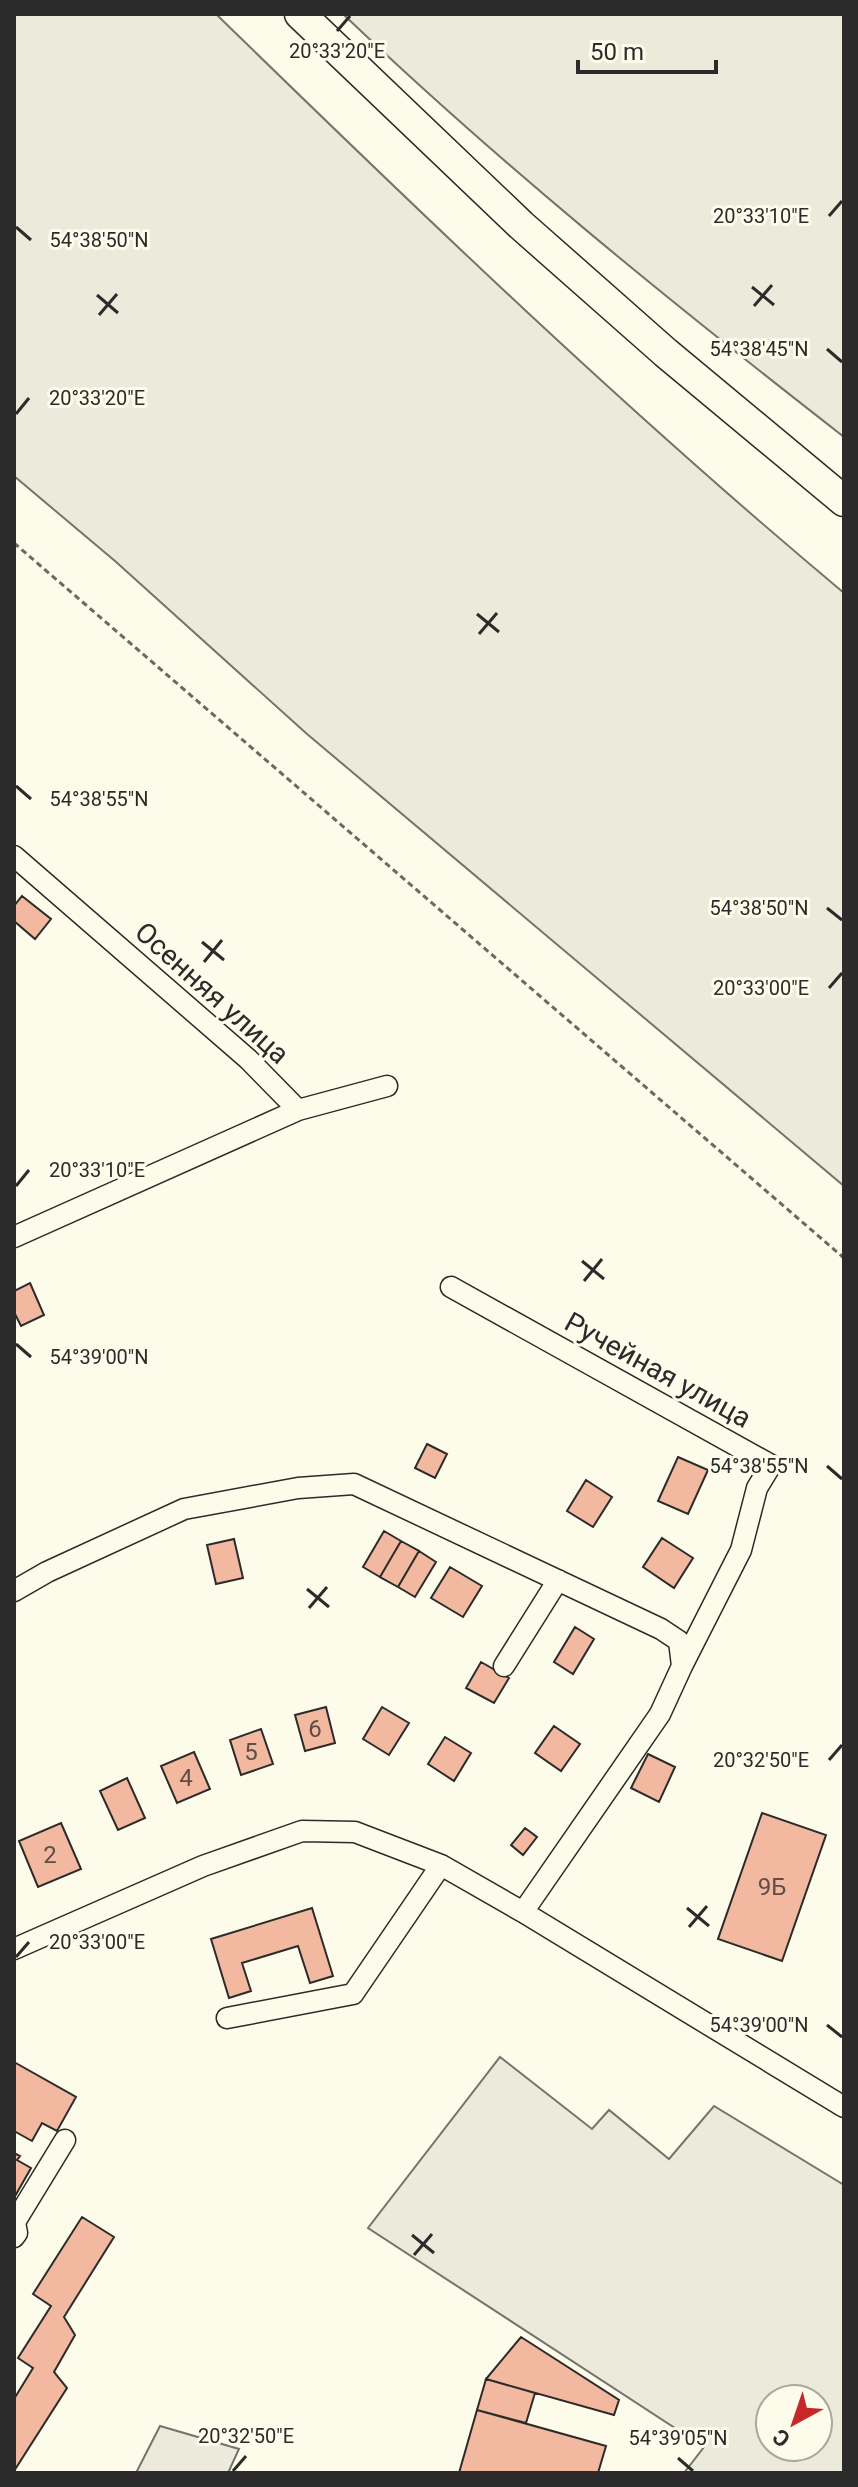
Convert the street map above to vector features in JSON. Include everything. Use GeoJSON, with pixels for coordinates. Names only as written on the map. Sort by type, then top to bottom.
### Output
{"type":"FeatureCollection","features":[{"type":"Feature","properties":{"kind":"highway"},"geometry":{"type":"LineString","coordinates":[[300,14],[521,225],[666,353],[844,501]]}},
{"type":"Feature","properties":{"kind":"street","name":"Осенняя улица"},"geometry":{"type":"LineString","coordinates":[[14,856],[248,1059],[298,1110]]}},
{"type":"Feature","properties":{"kind":"street"},"geometry":{"type":"LineString","coordinates":[[18,1229],[298,1110],[387,1086]]}},
{"type":"Feature","properties":{"kind":"street","name":"Ручейная улица"},"geometry":{"type":"LineString","coordinates":[[451,1287],[771,1465],[757,1488],[741,1550],[682,1666]]}},
{"type":"Feature","properties":{"kind":"street"},"geometry":{"type":"LineString","coordinates":[[14,1591],[47,1572],[184,1509],[298,1488],[354,1484],[661,1629],[679,1641],[682,1666],[660,1714],[523,1912]]}},
{"type":"Feature","properties":{"kind":"street"},"geometry":{"type":"LineString","coordinates":[[504,1666],[558,1580]]}},
{"type":"Feature","properties":{"kind":"street"},"geometry":{"type":"LineString","coordinates":[[14,1949],[203,1866],[302,1831],[355,1832],[441,1865],[844,2107]]}},
{"type":"Feature","properties":{"kind":"street"},"geometry":{"type":"LineString","coordinates":[[227,2018],[353,1994],[441,1865]]}},
{"type":"Feature","properties":{"kind":"street"},"geometry":{"type":"LineString","coordinates":[[14,2237],[17,2233],[15,2222],[65,2140]]}},
{"type":"Feature","properties":{"kind":"path"},"geometry":{"type":"LineString","coordinates":[[14,543],[844,1258]]}},
{"type":"Feature","properties":{"kind":"shaded area"},"geometry":{"type":"Polygon","coordinates":[[[14,14],[216,14],[603,382],[844,593],[844,1186],[307,734],[115,561],[14,476],[14,14]]]}},
{"type":"Feature","properties":{"kind":"shaded area"},"geometry":{"type":"Polygon","coordinates":[[[343,14],[844,14],[844,437],[588,232],[464,125],[343,14]]]}},
{"type":"Feature","properties":{"kind":"shaded area"},"geometry":{"type":"Polygon","coordinates":[[[500,2057],[592,2129],[609,2110],[669,2159],[714,2106],[844,2185],[844,2473],[684,2473],[704,2447],[368,2228],[500,2057]]]}},
{"type":"Feature","properties":{"kind":"shaded area"},"geometry":{"type":"Polygon","coordinates":[[[160,2426],[239,2449],[228,2473],[136,2473],[160,2426]]]}},
{"type":"Feature","properties":{"kind":"building"},"geometry":{"type":"Polygon","coordinates":[[[22,896],[51,919],[35,939],[14,921],[14,906],[22,896]]]}},
{"type":"Feature","properties":{"kind":"building"},"geometry":{"type":"Polygon","coordinates":[[[30,1283],[44,1315],[21,1326],[14,1312],[14,1291],[30,1283]]]}},
{"type":"Feature","properties":{"kind":"building"},"geometry":{"type":"Polygon","coordinates":[[[427,1444],[447,1454],[435,1478],[415,1468],[427,1444]]]}},
{"type":"Feature","properties":{"kind":"building"},"geometry":{"type":"Polygon","coordinates":[[[678,1457],[708,1470],[688,1514],[658,1501],[678,1457]]]}},
{"type":"Feature","properties":{"kind":"building"},"geometry":{"type":"Polygon","coordinates":[[[586,1480],[612,1497],[593,1527],[567,1511],[586,1480]]]}},
{"type":"Feature","properties":{"kind":"building"},"geometry":{"type":"Polygon","coordinates":[[[384,1531],[401,1541],[380,1577],[363,1567],[384,1531]]]}},
{"type":"Feature","properties":{"kind":"building"},"geometry":{"type":"Polygon","coordinates":[[[662,1538],[693,1558],[674,1588],[643,1567],[662,1538]]]}},
{"type":"Feature","properties":{"kind":"building"},"geometry":{"type":"Polygon","coordinates":[[[234,1539],[243,1578],[216,1584],[207,1545],[234,1539]]]}},
{"type":"Feature","properties":{"kind":"building"},"geometry":{"type":"Polygon","coordinates":[[[401,1541],[419,1551],[398,1587],[380,1577],[401,1541]]]}},
{"type":"Feature","properties":{"kind":"building"},"geometry":{"type":"Polygon","coordinates":[[[419,1551],[436,1562],[415,1597],[398,1587],[419,1551]]]}},
{"type":"Feature","properties":{"kind":"building"},"geometry":{"type":"Polygon","coordinates":[[[450,1567],[482,1586],[463,1617],[431,1598],[450,1567]]]}},
{"type":"Feature","properties":{"kind":"building"},"geometry":{"type":"Polygon","coordinates":[[[575,1627],[594,1639],[573,1674],[554,1662],[575,1627]]]}},
{"type":"Feature","properties":{"kind":"building"},"geometry":{"type":"Polygon","coordinates":[[[481,1662],[509,1678],[494,1703],[466,1688],[481,1662]]]}},
{"type":"Feature","properties":{"kind":"building"},"geometry":{"type":"Polygon","coordinates":[[[326,1707],[335,1743],[305,1751],[295,1715],[326,1707]]]}},
{"type":"Feature","properties":{"kind":"building"},"geometry":{"type":"Polygon","coordinates":[[[382,1707],[409,1723],[389,1755],[363,1739],[382,1707]]]}},
{"type":"Feature","properties":{"kind":"building"},"geometry":{"type":"Polygon","coordinates":[[[554,1726],[580,1744],[561,1771],[535,1753],[554,1726]]]}},
{"type":"Feature","properties":{"kind":"building"},"geometry":{"type":"Polygon","coordinates":[[[261,1729],[273,1764],[241,1775],[230,1740],[261,1729]]]}},
{"type":"Feature","properties":{"kind":"building"},"geometry":{"type":"Polygon","coordinates":[[[445,1737],[471,1753],[454,1781],[428,1764],[445,1737]]]}},
{"type":"Feature","properties":{"kind":"building"},"geometry":{"type":"Polygon","coordinates":[[[194,1752],[210,1789],[177,1803],[161,1766],[194,1752]]]}},
{"type":"Feature","properties":{"kind":"building"},"geometry":{"type":"Polygon","coordinates":[[[648,1754],[675,1767],[659,1802],[631,1788],[648,1754]]]}},
{"type":"Feature","properties":{"kind":"building"},"geometry":{"type":"Polygon","coordinates":[[[127,1778],[145,1818],[118,1830],[100,1791],[127,1778]]]}},
{"type":"Feature","properties":{"kind":"building"},"geometry":{"type":"Polygon","coordinates":[[[762,1813],[826,1835],[782,1961],[718,1939],[762,1813]]]}},
{"type":"Feature","properties":{"kind":"building"},"geometry":{"type":"Polygon","coordinates":[[[61,1823],[81,1869],[38,1887],[19,1841],[61,1823]]]}},
{"type":"Feature","properties":{"kind":"building"},"geometry":{"type":"Polygon","coordinates":[[[525,1828],[537,1837],[523,1855],[511,1845],[525,1828]]]}},
{"type":"Feature","properties":{"kind":"building"},"geometry":{"type":"Polygon","coordinates":[[[312,1908],[333,1976],[310,1983],[298,1946],[242,1963],[251,1991],[229,1998],[211,1939],[312,1908]]]}},
{"type":"Feature","properties":{"kind":"building"},"geometry":{"type":"Polygon","coordinates":[[[14,2062],[76,2097],[57,2131],[42,2123],[32,2141],[14,2131],[14,2062]]]}},
{"type":"Feature","properties":{"kind":"building"},"geometry":{"type":"Polygon","coordinates":[[[14,2153],[20,2156],[17,2160],[31,2168],[14,2198],[14,2153]]]}},
{"type":"Feature","properties":{"kind":"building"},"geometry":{"type":"Polygon","coordinates":[[[82,2217],[114,2237],[64,2317],[75,2335],[54,2372],[67,2388],[14,2471],[14,2399],[33,2368],[18,2358],[51,2306],[33,2294],[82,2217]]]}},
{"type":"Feature","properties":{"kind":"building"},"geometry":{"type":"Polygon","coordinates":[[[521,2337],[619,2400],[614,2415],[486,2379],[521,2337]]]}},
{"type":"Feature","properties":{"kind":"building"},"geometry":{"type":"Polygon","coordinates":[[[486,2379],[535,2393],[526,2423],[477,2410],[486,2379]]]}},
{"type":"Feature","properties":{"kind":"building"},"geometry":{"type":"Polygon","coordinates":[[[477,2410],[606,2446],[598,2473],[459,2473],[477,2410]]]}}]}
